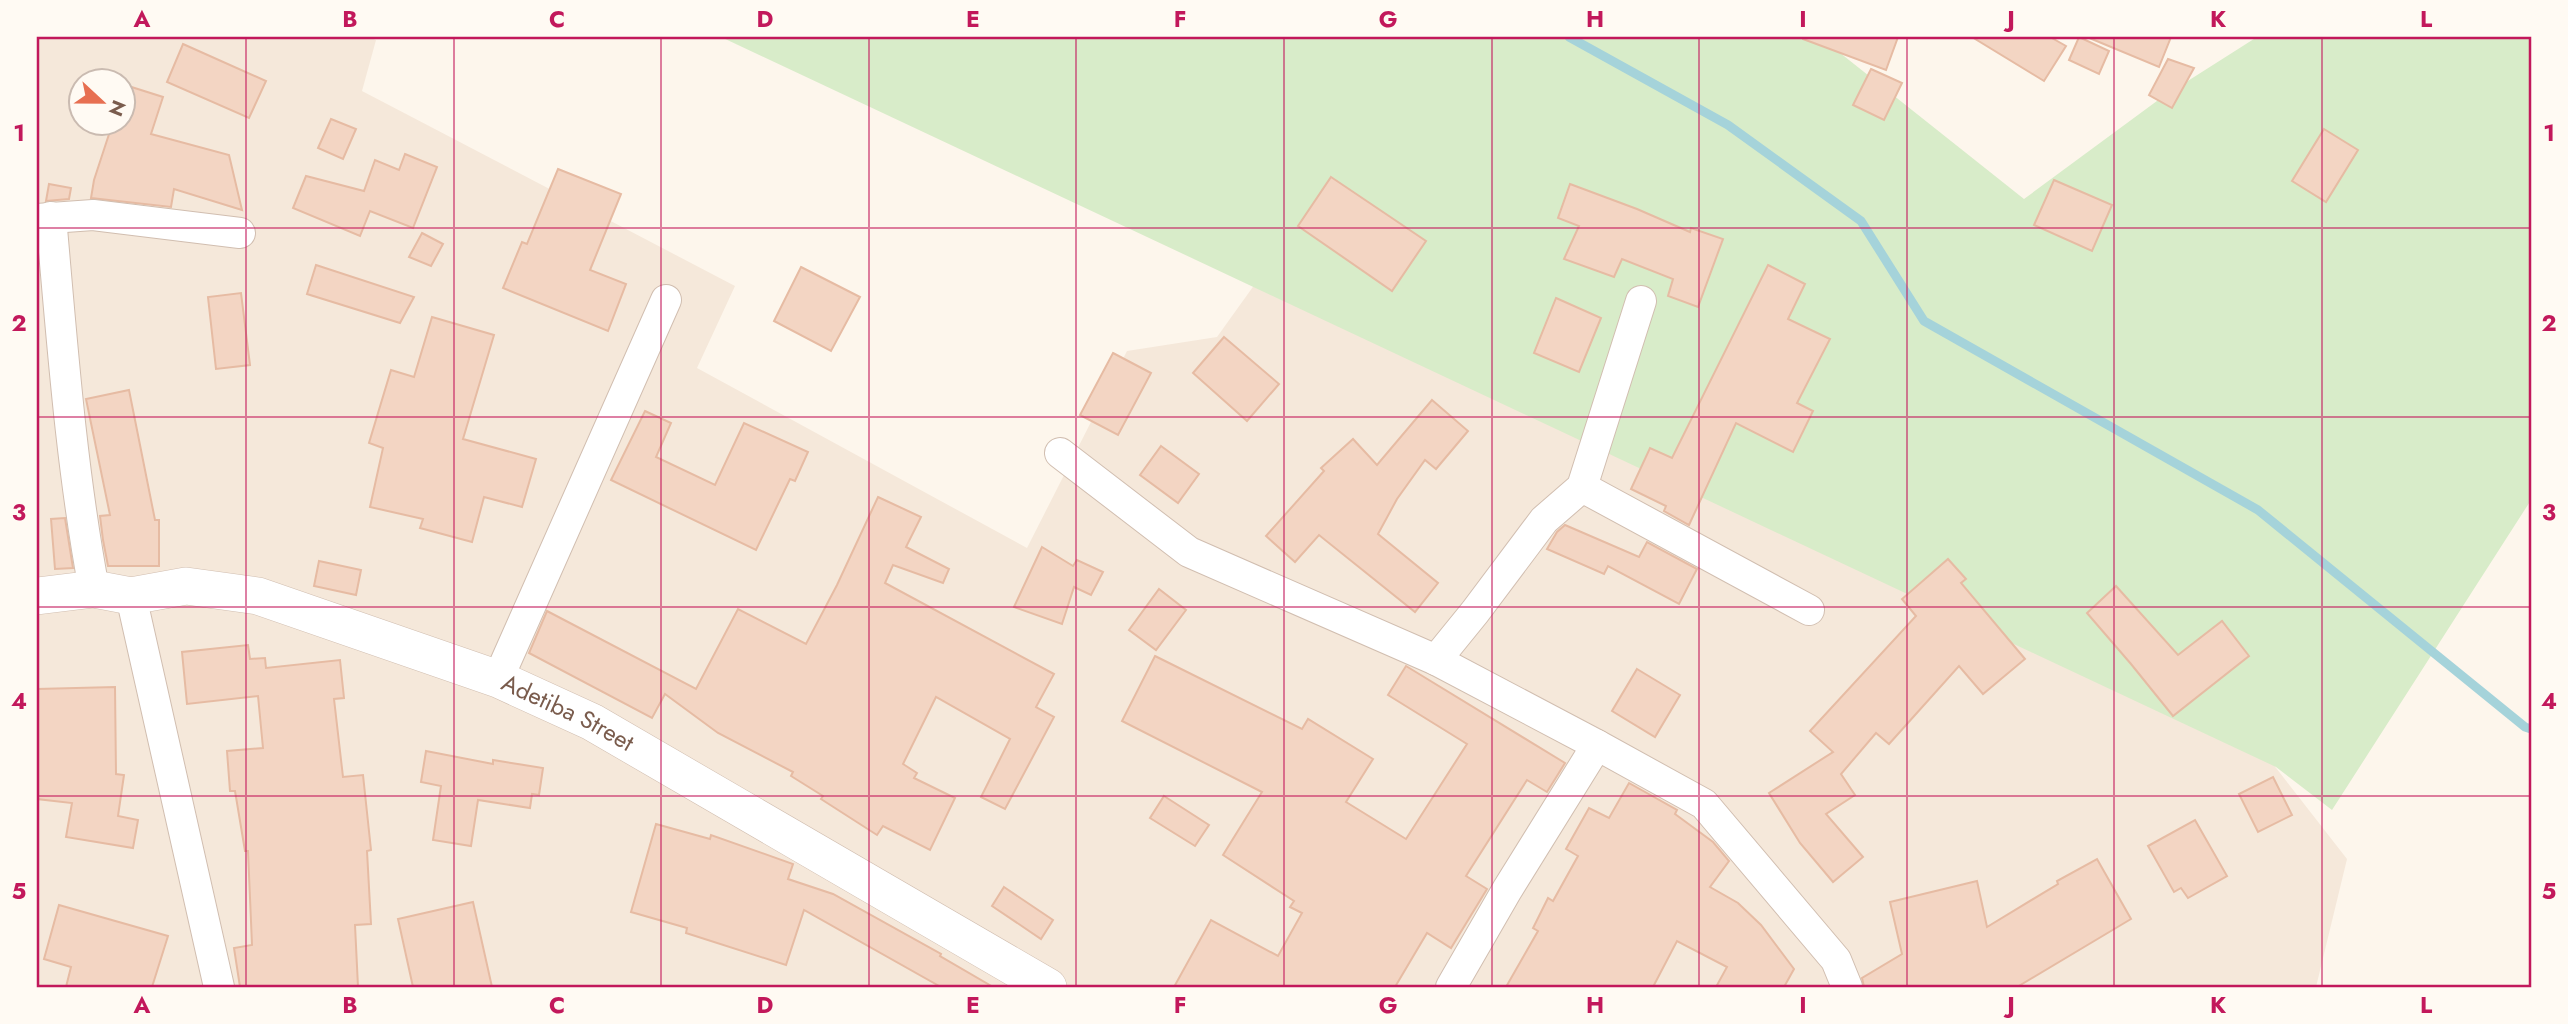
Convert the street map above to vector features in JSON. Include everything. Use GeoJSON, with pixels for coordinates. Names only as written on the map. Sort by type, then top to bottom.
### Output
{"type":"FeatureCollection","features":[{"type":"Feature","properties":{"kind":"street"},"geometry":{"type":"LineString","coordinates":[[94,589],[86,548],[44,218],[93,215],[240,233]]}},
{"type":"Feature","properties":{"kind":"street"},"geometry":{"type":"LineString","coordinates":[[498,679],[666,300]]}},
{"type":"Feature","properties":{"kind":"street"},"geometry":{"type":"LineString","coordinates":[[1436,660],[1544,520],[1583,487],[1641,301]]}},
{"type":"Feature","properties":{"kind":"street"},"geometry":{"type":"LineString","coordinates":[[1060,453],[1189,552],[1436,660],[1703,804],[1836,960],[1847,987]]}},
{"type":"Feature","properties":{"kind":"street"},"geometry":{"type":"LineString","coordinates":[[1583,487],[1809,610]]}},
{"type":"Feature","properties":{"kind":"street","name":"Adetiba Street"},"geometry":{"type":"LineString","coordinates":[[37,596],[94,589],[131,596],[186,586],[258,596],[498,679],[592,722],[1041,985]]}},
{"type":"Feature","properties":{"kind":"street"},"geometry":{"type":"LineString","coordinates":[[131,596],[219,987]]}},
{"type":"Feature","properties":{"kind":"street"},"geometry":{"type":"LineString","coordinates":[[1451,987],[1507,890],[1597,745]]}},
{"type":"Feature","properties":{"kind":"shaded area"},"geometry":{"type":"Polygon","coordinates":[[[37,37],[368,37],[376,40],[362,91],[735,286],[697,368],[1027,548],[1127,351],[1217,337],[1356,143],[2273,764],[2347,859],[2316,987],[37,987],[37,37]]]}},
{"type":"Feature","properties":{"kind":"green space"},"geometry":{"type":"Polygon","coordinates":[[[721,37],[1820,37],[2024,199],[2161,98],[2257,37],[2531,37],[2531,500],[2332,810],[2276,767],[721,37]]]}},
{"type":"Feature","properties":{"kind":"building"},"geometry":{"type":"Polygon","coordinates":[[[1803,37],[1898,37],[1886,70],[1803,37]]]}},
{"type":"Feature","properties":{"kind":"building"},"geometry":{"type":"Polygon","coordinates":[[[1972,37],[2050,37],[2066,46],[2044,81],[1972,37]]]}},
{"type":"Feature","properties":{"kind":"building"},"geometry":{"type":"Polygon","coordinates":[[[2079,37],[2109,51],[2099,74],[2069,60],[2079,37]]]}},
{"type":"Feature","properties":{"kind":"building"},"geometry":{"type":"Polygon","coordinates":[[[2087,37],[2171,37],[2159,67],[2087,37]]]}},
{"type":"Feature","properties":{"kind":"building"},"geometry":{"type":"Polygon","coordinates":[[[183,44],[266,81],[249,118],[167,82],[183,44]]]}},
{"type":"Feature","properties":{"kind":"building"},"geometry":{"type":"Polygon","coordinates":[[[2168,59],[2194,68],[2172,108],[2149,95],[2168,59]]]}},
{"type":"Feature","properties":{"kind":"building"},"geometry":{"type":"Polygon","coordinates":[[[1871,69],[1902,83],[1884,120],[1853,105],[1871,69]]]}},
{"type":"Feature","properties":{"kind":"building"},"geometry":{"type":"Polygon","coordinates":[[[136,88],[163,97],[151,134],[229,155],[242,210],[174,189],[171,207],[91,198],[108,136],[136,136],[136,88]]]}},
{"type":"Feature","properties":{"kind":"building"},"geometry":{"type":"Polygon","coordinates":[[[331,119],[356,129],[343,159],[318,148],[331,119]]]}},
{"type":"Feature","properties":{"kind":"building"},"geometry":{"type":"Polygon","coordinates":[[[2324,129],[2358,150],[2326,202],[2292,181],[2324,129]]]}},
{"type":"Feature","properties":{"kind":"building"},"geometry":{"type":"Polygon","coordinates":[[[405,154],[437,167],[413,228],[370,211],[360,236],[293,208],[306,176],[364,191],[375,160],[399,170],[405,154]]]}},
{"type":"Feature","properties":{"kind":"building"},"geometry":{"type":"Polygon","coordinates":[[[558,169],[621,194],[590,270],[626,284],[608,331],[503,288],[522,242],[527,244],[558,169]]]}},
{"type":"Feature","properties":{"kind":"building"},"geometry":{"type":"Polygon","coordinates":[[[1331,177],[1426,241],[1392,291],[1298,226],[1331,177]]]}},
{"type":"Feature","properties":{"kind":"building"},"geometry":{"type":"Polygon","coordinates":[[[2054,180],[2112,205],[2092,251],[2034,225],[2054,180]]]}},
{"type":"Feature","properties":{"kind":"building"},"geometry":{"type":"Polygon","coordinates":[[[49,184],[71,188],[69,199],[46,201],[49,184]]]}},
{"type":"Feature","properties":{"kind":"building"},"geometry":{"type":"Polygon","coordinates":[[[1570,184],[1690,232],[1691,228],[1723,239],[1698,307],[1668,296],[1673,279],[1622,259],[1614,277],[1564,259],[1579,226],[1558,218],[1570,184]]]}},
{"type":"Feature","properties":{"kind":"building"},"geometry":{"type":"Polygon","coordinates":[[[422,233],[443,244],[431,266],[409,257],[422,233]]]}},
{"type":"Feature","properties":{"kind":"building"},"geometry":{"type":"Polygon","coordinates":[[[316,265],[414,297],[400,323],[307,294],[316,265]]]}},
{"type":"Feature","properties":{"kind":"building"},"geometry":{"type":"Polygon","coordinates":[[[1768,265],[1805,284],[1788,319],[1830,339],[1797,403],[1813,411],[1793,452],[1736,423],[1689,525],[1664,511],[1666,506],[1631,489],[1650,448],[1672,458],[1768,265]]]}},
{"type":"Feature","properties":{"kind":"building"},"geometry":{"type":"Polygon","coordinates":[[[801,267],[860,297],[831,351],[774,321],[801,267]]]}},
{"type":"Feature","properties":{"kind":"building"},"geometry":{"type":"Polygon","coordinates":[[[241,293],[250,365],[216,369],[208,297],[241,293]]]}},
{"type":"Feature","properties":{"kind":"building"},"geometry":{"type":"Polygon","coordinates":[[[1556,298],[1601,318],[1579,372],[1534,353],[1556,298]]]}},
{"type":"Feature","properties":{"kind":"building"},"geometry":{"type":"Polygon","coordinates":[[[432,317],[494,335],[463,439],[536,459],[522,507],[484,497],[472,542],[420,528],[423,519],[370,507],[383,448],[369,443],[391,370],[414,377],[432,317]]]}},
{"type":"Feature","properties":{"kind":"building"},"geometry":{"type":"Polygon","coordinates":[[[1224,337],[1279,384],[1247,421],[1193,373],[1224,337]]]}},
{"type":"Feature","properties":{"kind":"building"},"geometry":{"type":"Polygon","coordinates":[[[1113,353],[1151,373],[1118,435],[1080,415],[1113,353]]]}},
{"type":"Feature","properties":{"kind":"building"},"geometry":{"type":"Polygon","coordinates":[[[129,390],[155,520],[159,520],[159,566],[108,566],[103,540],[100,516],[110,515],[86,399],[129,390]]]}},
{"type":"Feature","properties":{"kind":"building"},"geometry":{"type":"Polygon","coordinates":[[[1432,400],[1468,431],[1436,469],[1425,460],[1397,499],[1378,534],[1438,583],[1415,612],[1319,535],[1295,562],[1266,536],[1324,471],[1321,468],[1353,439],[1377,465],[1432,400]]]}},
{"type":"Feature","properties":{"kind":"building"},"geometry":{"type":"Polygon","coordinates":[[[645,411],[671,423],[656,457],[715,485],[744,423],[808,452],[795,481],[790,479],[756,550],[611,480],[645,411]]]}},
{"type":"Feature","properties":{"kind":"building"},"geometry":{"type":"Polygon","coordinates":[[[1161,446],[1199,474],[1178,503],[1140,475],[1161,446]]]}},
{"type":"Feature","properties":{"kind":"building"},"geometry":{"type":"Polygon","coordinates":[[[878,497],[921,517],[906,547],[949,569],[943,583],[893,565],[885,583],[1054,674],[1036,707],[1054,717],[1005,809],[981,797],[1010,739],[936,697],[903,764],[917,773],[914,778],[955,798],[930,850],[883,826],[877,835],[821,799],[823,796],[791,776],[793,772],[718,733],[665,694],[652,718],[529,653],[547,611],[696,689],[738,609],[806,644],[878,497]]]}},
{"type":"Feature","properties":{"kind":"building"},"geometry":{"type":"Polygon","coordinates":[[[65,518],[73,568],[55,569],[51,519],[65,518]]]}},
{"type":"Feature","properties":{"kind":"building"},"geometry":{"type":"Polygon","coordinates":[[[1565,525],[1639,557],[1647,542],[1697,569],[1679,604],[1608,566],[1604,574],[1547,549],[1557,532],[1565,525]]]}},
{"type":"Feature","properties":{"kind":"building"},"geometry":{"type":"Polygon","coordinates":[[[1042,547],[1073,566],[1077,560],[1103,572],[1091,595],[1074,587],[1062,624],[1014,607],[1042,547]]]}},
{"type":"Feature","properties":{"kind":"building"},"geometry":{"type":"Polygon","coordinates":[[[1948,559],[1966,579],[1961,583],[2025,659],[1983,694],[1959,666],[1889,744],[1876,733],[1841,774],[1855,795],[1826,814],[1863,857],[1833,882],[1800,843],[1769,793],[1833,752],[1810,731],[1916,616],[1902,599],[1948,559]]]}},
{"type":"Feature","properties":{"kind":"building"},"geometry":{"type":"Polygon","coordinates":[[[319,561],[361,570],[356,595],[314,586],[319,561]]]}},
{"type":"Feature","properties":{"kind":"building"},"geometry":{"type":"Polygon","coordinates":[[[2116,586],[2178,655],[2222,621],[2249,656],[2173,716],[2087,613],[2116,586]]]}},
{"type":"Feature","properties":{"kind":"building"},"geometry":{"type":"Polygon","coordinates":[[[1159,589],[1186,610],[1156,650],[1129,630],[1159,589]]]}},
{"type":"Feature","properties":{"kind":"building"},"geometry":{"type":"Polygon","coordinates":[[[248,645],[250,659],[265,658],[266,668],[340,660],[344,698],[334,699],[343,777],[363,775],[371,850],[367,851],[371,924],[355,925],[358,987],[240,987],[234,948],[252,945],[248,851],[245,851],[235,791],[230,791],[227,751],[263,748],[258,696],[187,704],[182,652],[248,645]]]}},
{"type":"Feature","properties":{"kind":"building"},"geometry":{"type":"Polygon","coordinates":[[[1155,656],[1302,729],[1308,719],[1373,759],[1346,802],[1406,839],[1467,744],[1388,695],[1406,666],[1565,763],[1547,792],[1527,780],[1466,876],[1487,889],[1451,948],[1427,933],[1395,987],[1174,987],[1211,920],[1278,956],[1302,913],[1290,907],[1294,901],[1223,855],[1262,792],[1122,721],[1155,656]]]}},
{"type":"Feature","properties":{"kind":"building"},"geometry":{"type":"Polygon","coordinates":[[[1637,669],[1680,695],[1655,737],[1612,711],[1637,669]]]}},
{"type":"Feature","properties":{"kind":"building"},"geometry":{"type":"Polygon","coordinates":[[[115,687],[116,774],[124,775],[118,816],[138,820],[133,848],[66,837],[72,803],[37,799],[37,689],[115,687]]]}},
{"type":"Feature","properties":{"kind":"building"},"geometry":{"type":"Polygon","coordinates":[[[426,751],[493,764],[493,760],[543,768],[539,795],[532,794],[530,808],[478,800],[471,846],[433,840],[441,786],[421,782],[426,751]]]}},
{"type":"Feature","properties":{"kind":"building"},"geometry":{"type":"Polygon","coordinates":[[[2273,777],[2292,815],[2258,832],[2239,794],[2273,777]]]}},
{"type":"Feature","properties":{"kind":"building"},"geometry":{"type":"Polygon","coordinates":[[[1629,783],[1677,810],[1675,814],[1713,842],[1729,861],[1710,887],[1738,903],[1761,925],[1794,969],[1784,987],[1716,987],[1727,967],[1677,941],[1653,987],[1506,987],[1538,931],[1533,928],[1548,898],[1553,901],[1578,856],[1566,849],[1589,808],[1609,818],[1629,783]]]}},
{"type":"Feature","properties":{"kind":"building"},"geometry":{"type":"Polygon","coordinates":[[[1164,796],[1209,825],[1195,846],[1150,818],[1164,796]]]}},
{"type":"Feature","properties":{"kind":"building"},"geometry":{"type":"Polygon","coordinates":[[[2195,820],[2227,876],[2188,898],[2181,888],[2174,892],[2148,846],[2195,820]]]}},
{"type":"Feature","properties":{"kind":"building"},"geometry":{"type":"Polygon","coordinates":[[[656,824],[710,839],[711,835],[793,864],[788,879],[833,894],[941,954],[940,956],[993,987],[941,987],[804,910],[786,965],[686,933],[687,928],[631,912],[656,824]]]}},
{"type":"Feature","properties":{"kind":"building"},"geometry":{"type":"Polygon","coordinates":[[[2097,859],[2131,919],[2017,987],[1864,987],[1862,978],[1902,954],[1890,902],[1977,881],[1987,927],[2058,884],[2057,881],[2097,859]]]}},
{"type":"Feature","properties":{"kind":"building"},"geometry":{"type":"Polygon","coordinates":[[[1004,887],[1053,920],[1041,939],[992,906],[1004,887]]]}},
{"type":"Feature","properties":{"kind":"building"},"geometry":{"type":"Polygon","coordinates":[[[473,902],[492,987],[413,987],[398,919],[473,902]]]}},
{"type":"Feature","properties":{"kind":"building"},"geometry":{"type":"Polygon","coordinates":[[[59,905],[168,936],[152,987],[66,987],[71,967],[44,959],[59,905]]]}},
{"type":"Feature","properties":{"kind":"waterway"},"geometry":{"type":"LineString","coordinates":[[1569,37],[1728,125],[1861,221],[1924,321],[2258,510],[2525,727],[2531,729]]}}]}
